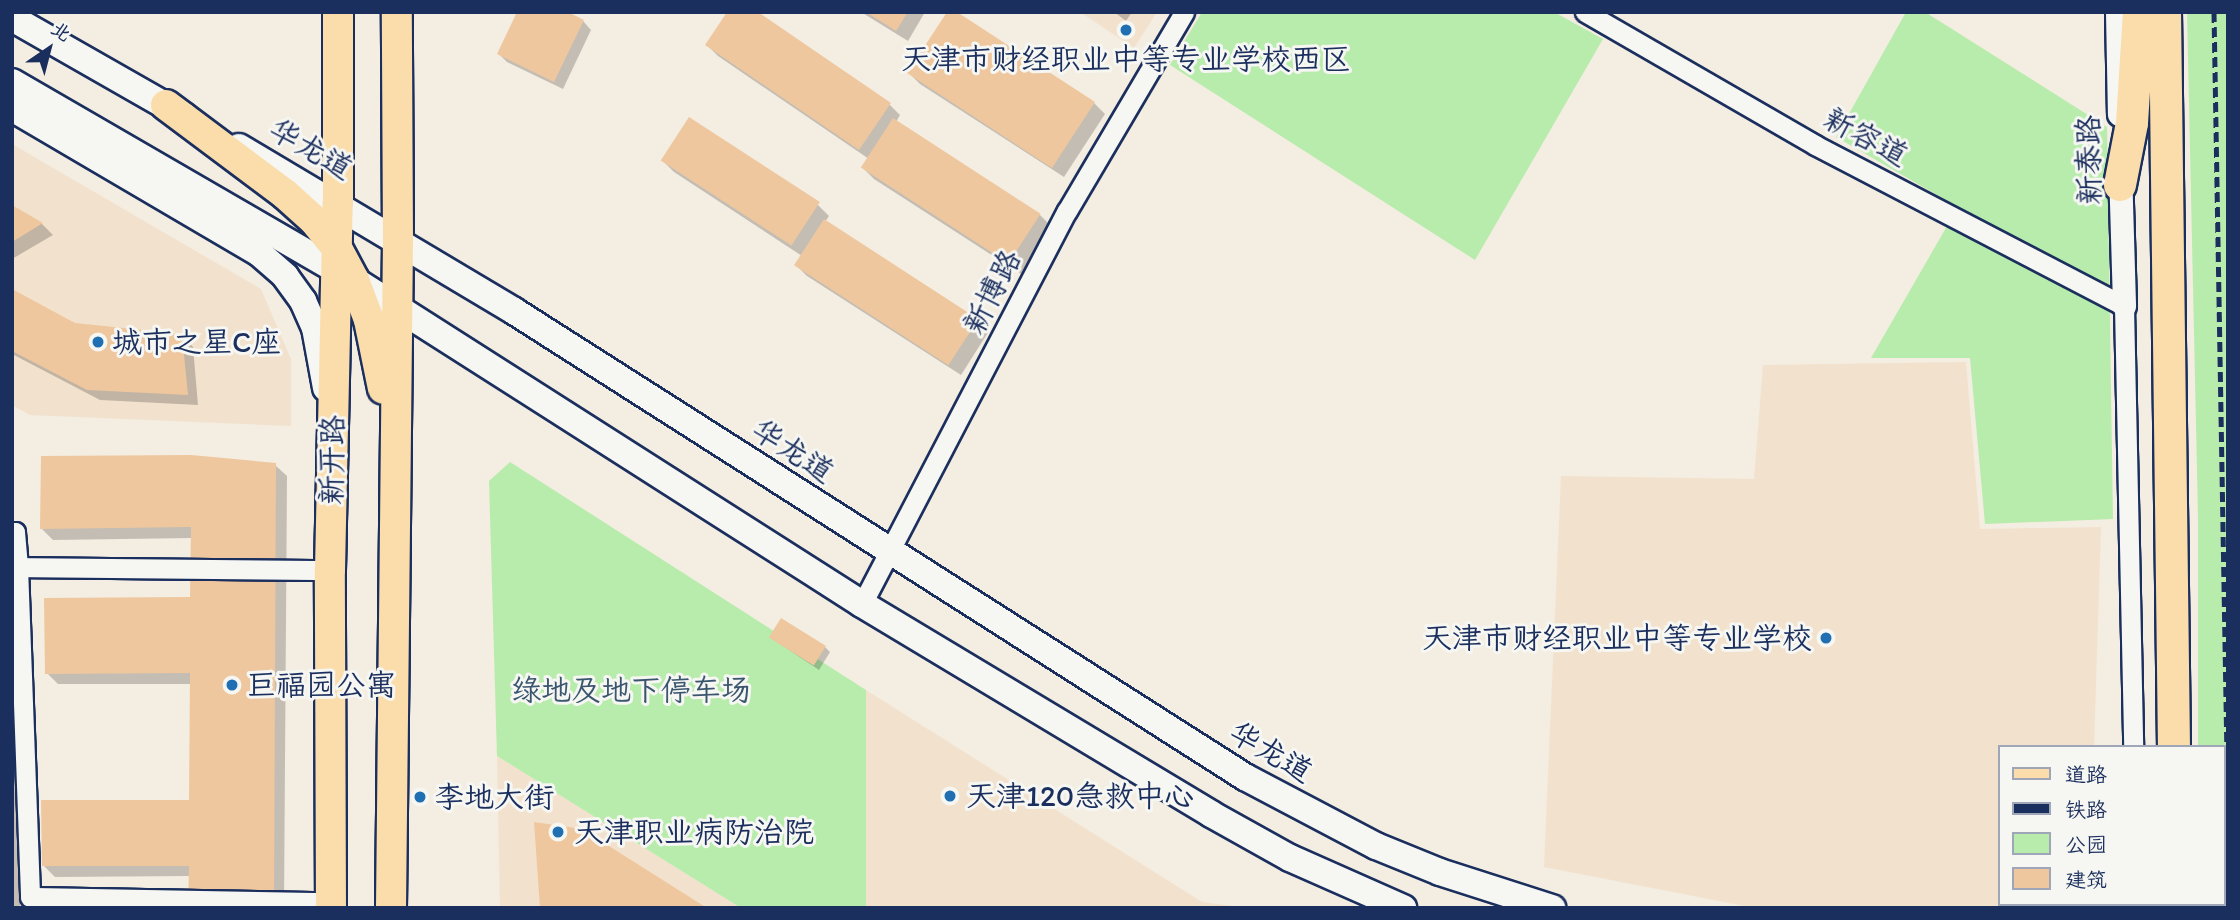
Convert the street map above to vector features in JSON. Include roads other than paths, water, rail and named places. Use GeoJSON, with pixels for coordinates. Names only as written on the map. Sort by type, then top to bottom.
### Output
{"type":"FeatureCollection","features":[{"type":"Feature","properties":{"kind":"highway"},"geometry":{"type":"LineString","coordinates":[[2120,185],[2133,123],[2138,12]]}},
{"type":"Feature","properties":{"kind":"highway"},"geometry":{"type":"LineString","coordinates":[[2165,12],[2174,745]]}},
{"type":"Feature","properties":{"kind":"main road","name":"新开路"},"geometry":{"type":"LineString","coordinates":[[331,905],[330,570],[333,434],[342,266],[338,203],[338,12]]}},
{"type":"Feature","properties":{"kind":"main road"},"geometry":{"type":"LineString","coordinates":[[391,908],[398,306],[397,12]]}},
{"type":"Feature","properties":{"kind":"main road","name":"华龙道"},"geometry":{"type":"LineString","coordinates":[[12,18],[338,203],[1245,778],[1376,846],[1440,872],[1552,908]]}},
{"type":"Feature","properties":{"kind":"main road"},"geometry":{"type":"LineString","coordinates":[[12,82],[342,266],[398,306],[862,604],[1234,827],[1290,858],[1403,908]]}},
{"type":"Feature","properties":{"kind":"main road"},"geometry":{"type":"LineString","coordinates":[[166,105],[285,194],[314,220],[342,266],[378,359],[396,451]]}},
{"type":"Feature","properties":{"kind":"main road"},"geometry":{"type":"LineString","coordinates":[[12,108],[259,253],[285,275],[303,301],[315,328],[333,434]]}},
{"type":"Feature","properties":{"kind":"street","name":"新博路"},"geometry":{"type":"LineString","coordinates":[[862,604],[1067,211],[1184,12]]}},
{"type":"Feature","properties":{"kind":"street","name":"新容道"},"geometry":{"type":"LineString","coordinates":[[1585,12],[1815,145],[2124,306]]}},
{"type":"Feature","properties":{"kind":"street","name":"新泰路"},"geometry":{"type":"LineString","coordinates":[[2117,12],[2124,306]]}},
{"type":"Feature","properties":{"kind":"street"},"geometry":{"type":"LineString","coordinates":[[2124,306],[2133,745]]}},
{"type":"Feature","properties":{"kind":"street"},"geometry":{"type":"LineString","coordinates":[[12,532],[15,532],[18,567],[30,903],[331,905]]}},
{"type":"Feature","properties":{"kind":"street"},"geometry":{"type":"LineString","coordinates":[[18,567],[330,570]]}},
{"type":"Feature","properties":{"kind":"railway"},"geometry":{"type":"LineString","coordinates":[[2214,12],[2228,815]]}},
{"type":"Feature","properties":{"kind":"place","name":"天津市财经职业中等专业学校西区"},"geometry":{"type":"Point","coordinates":[1126,30]}},
{"type":"Feature","properties":{"kind":"place","name":"城市之星C座"},"geometry":{"type":"Point","coordinates":[98,342]}},
{"type":"Feature","properties":{"kind":"place","name":"天津市财经职业中等专业学校"},"geometry":{"type":"Point","coordinates":[1826,638]}},
{"type":"Feature","properties":{"kind":"place","name":"巨福园公寓"},"geometry":{"type":"Point","coordinates":[232,685]}},
{"type":"Feature","properties":{"kind":"place","name":"天津120急救中心"},"geometry":{"type":"Point","coordinates":[950,796]}},
{"type":"Feature","properties":{"kind":"place","name":"李地大街"},"geometry":{"type":"Point","coordinates":[420,797]}},
{"type":"Feature","properties":{"kind":"place","name":"天津职业病防治院"},"geometry":{"type":"Point","coordinates":[558,832]}},
{"type":"Feature","properties":{"kind":"park label","name":"绿地及地下停车场"},"geometry":{"type":"Point","coordinates":[631,690]}}]}
